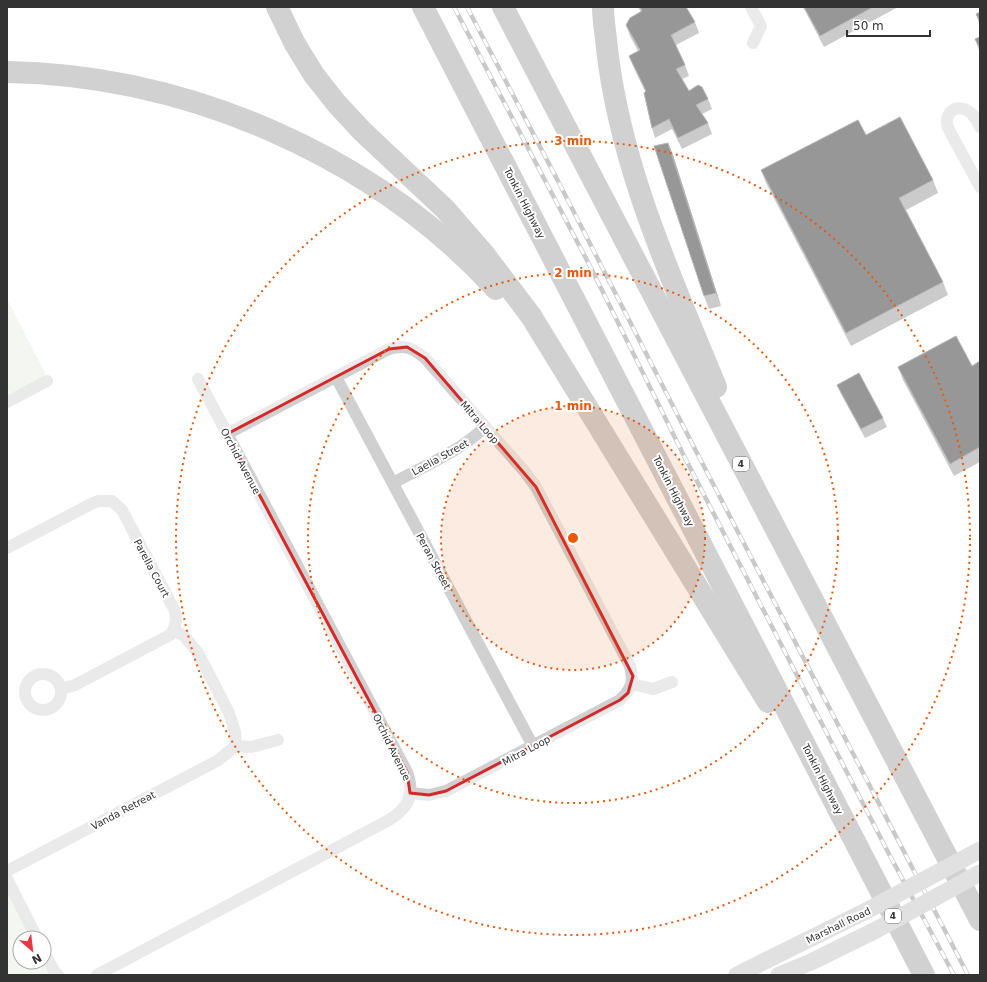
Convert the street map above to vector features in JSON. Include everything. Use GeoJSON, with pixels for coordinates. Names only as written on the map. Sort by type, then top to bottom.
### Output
{"type":"FeatureCollection","features":[{"type":"Feature","properties":{"kind":"highway"},"geometry":{"type":"LineString","coordinates":[[277,7],[295,44],[314,75],[337,104],[362,131],[445,209],[484,254],[531,316],[862,856]]}},
{"type":"Feature","properties":{"kind":"highway","name":"Tonkin Highway"},"geometry":{"type":"LineString","coordinates":[[424,7],[924,975]]}},
{"type":"Feature","properties":{"kind":"highway","name":"4"},"geometry":{"type":"LineString","coordinates":[[503,7],[980,920]]}},
{"type":"Feature","properties":{"kind":"highway"},"geometry":{"type":"LineString","coordinates":[[603,7],[610,73],[622,131],[636,184],[656,242],[729,420],[928,821]]}},
{"type":"Feature","properties":{"kind":"highway"},"geometry":{"type":"LineString","coordinates":[[7,72],[67,76],[110,82],[153,91],[195,102],[236,116],[315,152],[353,173],[389,197],[424,222],[457,251],[489,280],[518,312],[571,381]]}},
{"type":"Feature","properties":{"kind":"main road","name":"Marshall Road"},"geometry":{"type":"LineString","coordinates":[[737,975],[866,912],[980,850]]}},
{"type":"Feature","properties":{"kind":"main road","name":"Marshall Road"},"geometry":{"type":"LineString","coordinates":[[779,975],[811,962],[876,930],[980,873]]}},
{"type":"Feature","properties":{"kind":"street"},"geometry":{"type":"LineString","coordinates":[[751,7],[761,26],[753,43]]}},
{"type":"Feature","properties":{"kind":"street"},"geometry":{"type":"LineString","coordinates":[[980,127],[971,113],[964,109],[958,108],[950,112],[947,117],[946,122],[948,128],[980,187]]}},
{"type":"Feature","properties":{"kind":"street","name":"Mitra Loop"},"geometry":{"type":"LineString","coordinates":[[227,434],[389,349],[399,346],[407,347],[416,351],[425,358],[525,472],[536,487],[630,666],[632,684],[628,693],[620,700],[446,792],[429,795],[410,793]]}},
{"type":"Feature","properties":{"kind":"street","name":"Peran Street"},"geometry":{"type":"LineString","coordinates":[[336,377],[533,746]]}},
{"type":"Feature","properties":{"kind":"street","name":"Orchid Avenue"},"geometry":{"type":"LineString","coordinates":[[97,975],[389,820],[397,815],[408,802],[410,793],[411,786],[407,772],[198,379]]}},
{"type":"Feature","properties":{"kind":"street"},"geometry":{"type":"LineString","coordinates":[[7,402],[47,381]]}},
{"type":"Feature","properties":{"kind":"street","name":"Laelia Street"},"geometry":{"type":"LineString","coordinates":[[393,483],[454,451],[473,438],[485,427]]}},
{"type":"Feature","properties":{"kind":"street","name":"Parella Court"},"geometry":{"type":"LineString","coordinates":[[7,548],[91,504],[98,501],[112,501],[122,510],[175,611],[176,619],[174,630]]}},
{"type":"Feature","properties":{"kind":"street"},"geometry":{"type":"LineString","coordinates":[[61,689],[75,684],[163,640],[174,630],[184,636],[198,653],[229,713],[235,732],[236,746],[251,747],[278,740]]}},
{"type":"Feature","properties":{"kind":"street"},"geometry":{"type":"LineString","coordinates":[[632,684],[653,689],[672,682]]}},
{"type":"Feature","properties":{"kind":"street","name":"Vanda Retreat"},"geometry":{"type":"LineString","coordinates":[[7,871],[217,761],[236,746]]}},
{"type":"Feature","properties":{"kind":"street"},"geometry":{"type":"LineString","coordinates":[[7,879],[33,930]]}},
{"type":"Feature","properties":{"kind":"highlighted area"},"geometry":{"type":"Polygon","coordinates":[[[407,347],[425,358],[536,487],[633,676],[628,693],[620,700],[446,791],[429,795],[410,793],[407,772],[227,434],[389,349],[407,347]]]}},
{"type":"Feature","properties":{"kind":"shaded area"},"geometry":{"type":"Polygon","coordinates":[[[7,299],[46,375],[7,395],[7,299]]]}},
{"type":"Feature","properties":{"kind":"shaded area"},"geometry":{"type":"Polygon","coordinates":[[[7,879],[33,930],[12,930],[12,970],[52,969],[58,975],[7,975],[7,879]]]}},
{"type":"Feature","properties":{"kind":"building"},"geometry":{"type":"Polygon","coordinates":[[[640,7],[686,7],[695,22],[671,35],[685,65],[676,69],[689,91],[698,85],[702,87],[708,99],[696,105],[708,123],[678,138],[669,119],[652,128],[644,93],[646,91],[629,56],[640,50],[626,25],[630,18],[642,11],[640,7]]]}},
{"type":"Feature","properties":{"kind":"building"},"geometry":{"type":"Polygon","coordinates":[[[804,7],[873,7],[820,36],[804,7]]]}},
{"type":"Feature","properties":{"kind":"building"},"geometry":{"type":"Polygon","coordinates":[[[980,12],[980,22],[976,14],[980,12]]]}},
{"type":"Feature","properties":{"kind":"building"},"geometry":{"type":"Polygon","coordinates":[[[980,37],[980,49],[975,39],[980,37]]]}},
{"type":"Feature","properties":{"kind":"building"},"geometry":{"type":"Polygon","coordinates":[[[900,117],[933,180],[899,198],[943,282],[846,333],[761,170],[858,120],[866,135],[900,117]]]}},
{"type":"Feature","properties":{"kind":"building"},"geometry":{"type":"Polygon","coordinates":[[[668,143],[716,293],[704,296],[654,146],[668,143]]]}},
{"type":"Feature","properties":{"kind":"building"},"geometry":{"type":"Polygon","coordinates":[[[956,336],[972,366],[980,361],[980,447],[950,464],[898,367],[956,336]]]}},
{"type":"Feature","properties":{"kind":"building"},"geometry":{"type":"Polygon","coordinates":[[[859,373],[883,418],[861,429],[837,385],[859,373]]]}},
{"type":"Feature","properties":{"kind":"railway"},"geometry":{"type":"LineString","coordinates":[[454,7],[591,268],[684,456],[889,854],[954,975]]}},
{"type":"Feature","properties":{"kind":"railway"},"geometry":{"type":"LineString","coordinates":[[467,7],[968,975]]}}]}
